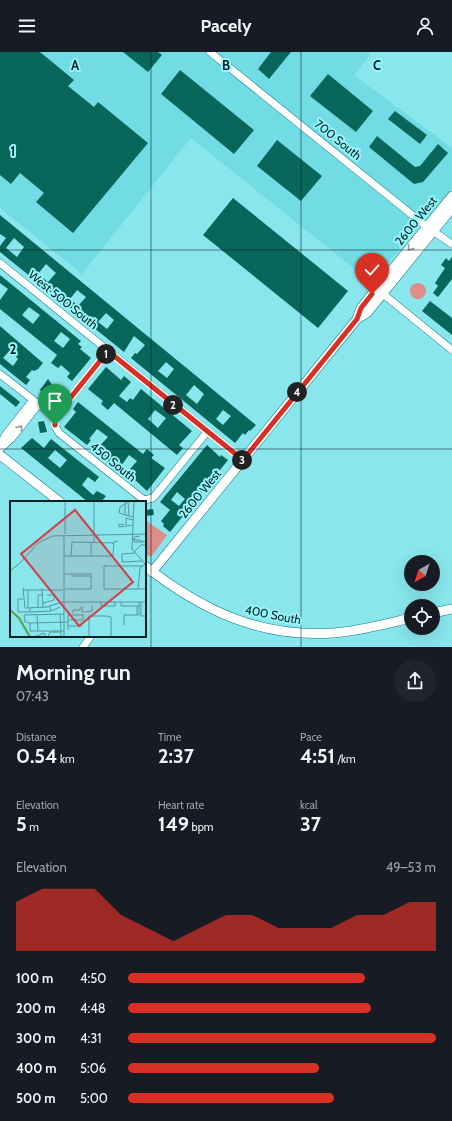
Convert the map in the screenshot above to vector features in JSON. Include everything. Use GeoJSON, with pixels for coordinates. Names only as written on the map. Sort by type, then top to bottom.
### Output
{"type":"FeatureCollection","features":[{"type":"Feature","properties":{"kind":"street","name":"700 South"},"geometry":{"type":"LineString","coordinates":[[210,52],[430,229],[452,244]]}},
{"type":"Feature","properties":{"kind":"street","name":"2600 West"},"geometry":{"type":"LineString","coordinates":[[357,319],[367,313],[383,294],[452,196]]}},
{"type":"Feature","properties":{"kind":"street","name":"2600 West"},"geometry":{"type":"LineString","coordinates":[[147,569],[243,460],[357,319],[361,308],[430,229],[452,208]]}},
{"type":"Feature","properties":{"kind":"street","name":"West 500 South"},"geometry":{"type":"LineString","coordinates":[[0,263],[243,460]]}},
{"type":"Feature","properties":{"kind":"street"},"geometry":{"type":"LineString","coordinates":[[383,294],[452,350]]}},
{"type":"Feature","properties":{"kind":"street"},"geometry":{"type":"LineString","coordinates":[[0,374],[35,403],[55,417],[108,351]]}},
{"type":"Feature","properties":{"kind":"street"},"geometry":{"type":"LineString","coordinates":[[0,445],[6,434],[35,403]]}},
{"type":"Feature","properties":{"kind":"street"},"geometry":{"type":"LineString","coordinates":[[0,448],[12,438],[35,403]]}},
{"type":"Feature","properties":{"kind":"street","name":"450 South"},"geometry":{"type":"LineString","coordinates":[[55,417],[55,426],[59,433],[140,498],[147,501],[153,498],[207,432]]}},
{"type":"Feature","properties":{"kind":"street"},"geometry":{"type":"LineString","coordinates":[[0,455],[59,501]]}},
{"type":"Feature","properties":{"kind":"street","name":"400 South"},"geometry":{"type":"LineString","coordinates":[[147,569],[183,594],[218,613],[273,630],[333,633],[353,631],[404,620]]}},
{"type":"Feature","properties":{"kind":"street"},"geometry":{"type":"LineString","coordinates":[[440,612],[452,609]]}},
{"type":"Feature","properties":{"kind":"street"},"geometry":{"type":"LineString","coordinates":[[83,647],[91,637]]}},
{"type":"Feature","properties":{"kind":"shaded area"},"geometry":{"type":"Polygon","coordinates":[[[0,52],[372,52],[354,75],[452,148],[452,189],[371,282],[191,138],[82,274],[0,208],[0,52]]]}},
{"type":"Feature","properties":{"kind":"shaded area"},"geometry":{"type":"Polygon","coordinates":[[[415,283],[421,283],[426,288],[424,297],[421,299],[415,299],[410,294],[410,288],[415,283]]]}},
{"type":"Feature","properties":{"kind":"shaded area"},"geometry":{"type":"Polygon","coordinates":[[[146,521],[167,535],[151,557],[146,554],[146,521]]]}},
{"type":"Feature","properties":{"kind":"building"},"geometry":{"type":"Polygon","coordinates":[[[0,52],[40,52],[74,80],[68,86],[94,107],[98,102],[148,143],[73,233],[36,202],[44,193],[20,173],[11,184],[0,175],[0,52]]]}},
{"type":"Feature","properties":{"kind":"building"},"geometry":{"type":"Polygon","coordinates":[[[123,52],[158,52],[162,55],[148,72],[123,52]]]}},
{"type":"Feature","properties":{"kind":"building"},"geometry":{"type":"Polygon","coordinates":[[[271,52],[291,52],[269,79],[258,69],[271,52]]]}},
{"type":"Feature","properties":{"kind":"building"},"geometry":{"type":"Polygon","coordinates":[[[180,70],[254,130],[234,154],[161,94],[180,70]]]}},
{"type":"Feature","properties":{"kind":"building"},"geometry":{"type":"Polygon","coordinates":[[[328,74],[373,111],[356,132],[310,96],[328,74]]]}},
{"type":"Feature","properties":{"kind":"building"},"geometry":{"type":"Polygon","coordinates":[[[395,111],[427,135],[420,144],[388,119],[395,111]]]}},
{"type":"Feature","properties":{"kind":"building"},"geometry":{"type":"Polygon","coordinates":[[[377,136],[415,167],[420,166],[438,144],[448,153],[423,182],[414,184],[369,147],[377,136]]]}},
{"type":"Feature","properties":{"kind":"building"},"geometry":{"type":"Polygon","coordinates":[[[277,140],[322,176],[301,201],[257,166],[277,140]]]}},
{"type":"Feature","properties":{"kind":"building"},"geometry":{"type":"Polygon","coordinates":[[[233,198],[348,291],[318,328],[203,235],[233,198]]]}},
{"type":"Feature","properties":{"kind":"building"},"geometry":{"type":"Polygon","coordinates":[[[0,215],[256,425],[245,435],[243,433],[235,443],[131,358],[145,345],[134,336],[124,352],[0,252],[0,246],[6,238],[0,234],[0,215]],[[14,238],[6,248],[17,257],[24,247],[14,238]],[[46,264],[38,274],[48,282],[56,273],[46,264]],[[77,290],[70,299],[78,306],[86,297],[77,290]],[[106,313],[98,322],[107,329],[114,320],[106,313]],[[166,362],[158,371],[167,378],[174,369],[166,362]],[[194,385],[186,395],[197,404],[204,394],[194,385]],[[223,410],[216,419],[223,425],[231,416],[223,410]]]}},
{"type":"Feature","properties":{"kind":"building"},"geometry":{"type":"Polygon","coordinates":[[[452,257],[452,279],[438,297],[433,293],[438,286],[435,283],[445,268],[441,265],[446,258],[449,261],[452,257]]]}},
{"type":"Feature","properties":{"kind":"building"},"geometry":{"type":"Polygon","coordinates":[[[0,275],[81,341],[78,344],[82,347],[80,349],[91,358],[72,381],[67,377],[70,373],[61,365],[58,368],[51,363],[57,355],[0,309],[0,300],[8,289],[0,283],[0,275]],[[29,307],[22,315],[33,324],[40,315],[29,307]],[[61,332],[54,341],[63,348],[70,339],[61,332]]]}},
{"type":"Feature","properties":{"kind":"building"},"geometry":{"type":"Polygon","coordinates":[[[430,301],[452,318],[452,335],[422,311],[430,301]]]}},
{"type":"Feature","properties":{"kind":"building"},"geometry":{"type":"Polygon","coordinates":[[[0,326],[43,363],[38,369],[34,371],[32,370],[26,377],[30,380],[26,385],[0,364],[0,326]],[[11,349],[3,358],[13,366],[18,359],[16,357],[18,354],[11,349]]]}},
{"type":"Feature","properties":{"kind":"building"},"geometry":{"type":"Polygon","coordinates":[[[106,367],[121,380],[124,376],[131,382],[119,396],[127,402],[130,398],[133,400],[141,389],[192,431],[179,445],[183,448],[177,455],[114,403],[108,410],[101,404],[103,401],[88,389],[106,367]],[[155,410],[148,419],[158,428],[166,418],[155,410]]]}},
{"type":"Feature","properties":{"kind":"building"},"geometry":{"type":"Polygon","coordinates":[[[48,379],[55,389],[46,397],[40,390],[48,379]]]}},
{"type":"Feature","properties":{"kind":"building"},"geometry":{"type":"Polygon","coordinates":[[[0,386],[20,402],[16,407],[0,394],[0,386]]]}},
{"type":"Feature","properties":{"kind":"building"},"geometry":{"type":"Polygon","coordinates":[[[78,402],[143,454],[147,449],[154,455],[151,458],[165,468],[147,491],[134,479],[131,482],[124,476],[137,461],[129,455],[118,470],[95,451],[108,437],[97,429],[89,439],[91,440],[87,445],[64,427],[76,412],[73,409],[78,402]]]}},
{"type":"Feature","properties":{"kind":"building"},"geometry":{"type":"Polygon","coordinates":[[[44,421],[47,432],[40,433],[38,422],[44,421]]]}},
{"type":"Feature","properties":{"kind":"building"},"geometry":{"type":"Polygon","coordinates":[[[32,438],[44,448],[51,439],[99,477],[95,482],[88,477],[82,485],[93,495],[97,491],[106,496],[102,501],[87,501],[21,448],[32,438]],[[55,450],[48,458],[60,468],[67,460],[55,450]]]}},
{"type":"Feature","properties":{"kind":"building"},"geometry":{"type":"Polygon","coordinates":[[[207,445],[220,457],[221,455],[228,460],[170,532],[163,526],[164,524],[161,521],[170,510],[160,502],[207,445]],[[177,492],[171,500],[179,506],[185,499],[177,492]]]}},
{"type":"Feature","properties":{"kind":"building"},"geometry":{"type":"Polygon","coordinates":[[[153,509],[154,515],[146,516],[146,510],[153,509]]]}},
{"type":"Feature","properties":{"kind":"route"},"geometry":{"type":"LineString","coordinates":[[55,425],[55,417],[108,351],[243,460],[357,319],[361,308],[372,294]]}}]}
